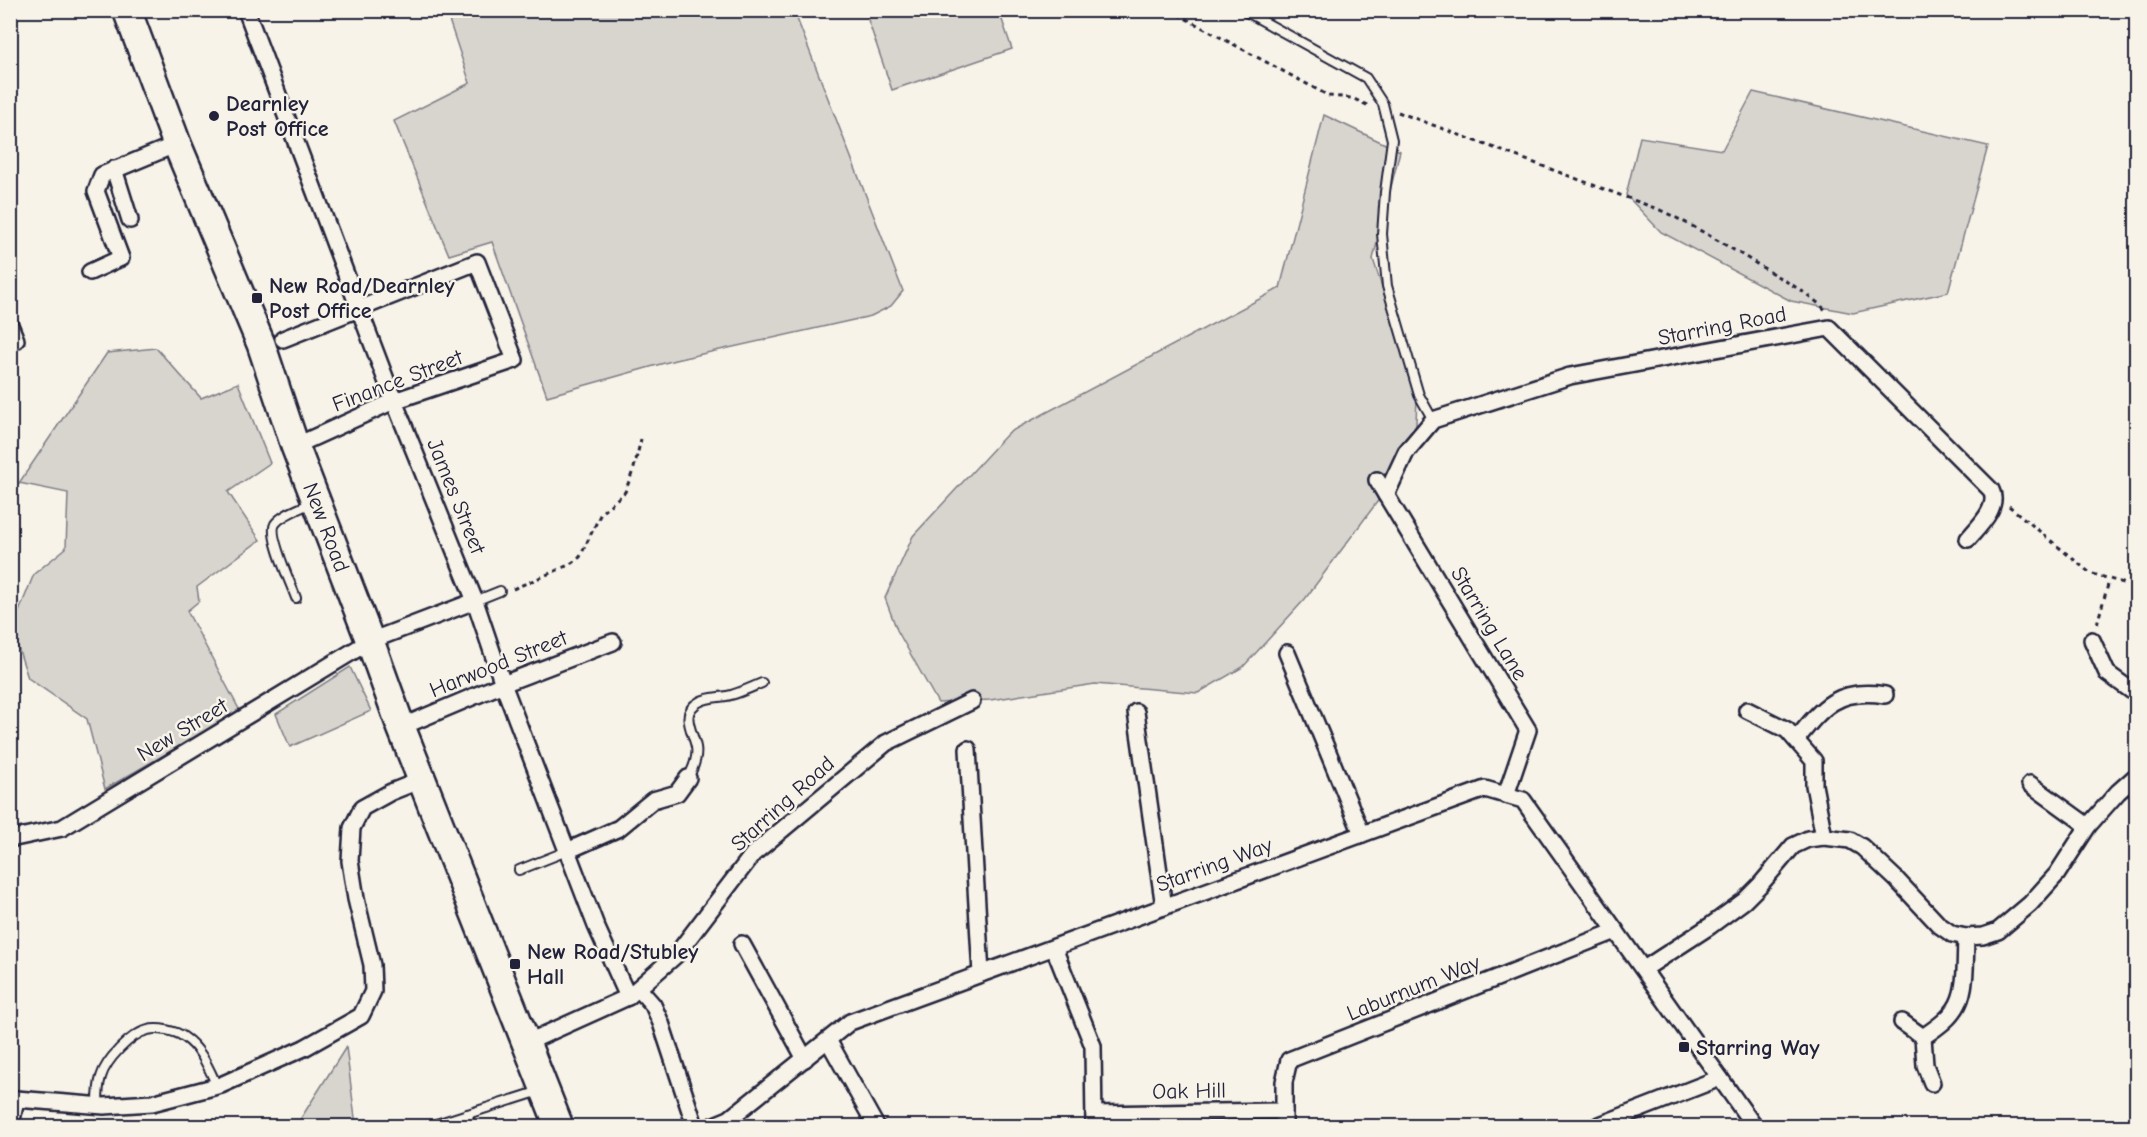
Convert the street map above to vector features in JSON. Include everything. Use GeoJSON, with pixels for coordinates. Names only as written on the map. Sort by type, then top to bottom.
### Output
{"type":"FeatureCollection","features":[{"type":"Feature","properties":{"kind":"highway","name":"New Road"},"geometry":{"type":"LineString","coordinates":[[128,10],[177,144],[261,344],[296,446],[401,727],[559,1126]]}},
{"type":"Feature","properties":{"kind":"street","name":"James Street"},"geometry":{"type":"LineString","coordinates":[[246,10],[394,401],[475,601],[503,684],[596,926],[633,993],[652,1005],[661,1023],[695,1126]]}},
{"type":"Feature","properties":{"kind":"street"},"geometry":{"type":"LineString","coordinates":[[90,272],[121,258],[96,191],[102,175],[177,144]]}},
{"type":"Feature","properties":{"kind":"street"},"geometry":{"type":"LineString","coordinates":[[114,169],[130,220]]}},
{"type":"Feature","properties":{"kind":"street","name":"Finance Street"},"geometry":{"type":"LineString","coordinates":[[296,446],[394,401],[515,360],[477,262],[359,310]]}},
{"type":"Feature","properties":{"kind":"street"},"geometry":{"type":"LineString","coordinates":[[283,339],[359,310]]}},
{"type":"Feature","properties":{"kind":"street","name":"Starring Road"},"geometry":{"type":"LineString","coordinates":[[1433,420],[1570,376],[1829,328],[1991,490],[1994,496]]}},
{"type":"Feature","properties":{"kind":"street"},"geometry":{"type":"LineString","coordinates":[[1386,495],[1406,452],[1433,420]]}},
{"type":"Feature","properties":{"kind":"street","name":"Starring Lane"},"geometry":{"type":"LineString","coordinates":[[1377,480],[1528,730],[1506,795]]}},
{"type":"Feature","properties":{"kind":"street"},"geometry":{"type":"LineString","coordinates":[[1968,539],[1985,518],[1994,496]]}},
{"type":"Feature","properties":{"kind":"street","name":"New Street"},"geometry":{"type":"LineString","coordinates":[[10,839],[62,828],[370,640],[475,601]]}},
{"type":"Feature","properties":{"kind":"street"},"geometry":{"type":"LineString","coordinates":[[2092,640],[2107,673],[2136,694]]}},
{"type":"Feature","properties":{"kind":"street","name":"Harwood Street"},"geometry":{"type":"LineString","coordinates":[[401,727],[503,684],[613,642]]}},
{"type":"Feature","properties":{"kind":"street"},"geometry":{"type":"LineString","coordinates":[[1287,653],[1362,834]]}},
{"type":"Feature","properties":{"kind":"street"},"geometry":{"type":"LineString","coordinates":[[1796,740],[1818,713],[1837,699],[1864,692],[1885,695]]}},
{"type":"Feature","properties":{"kind":"street","name":"Starring Road"},"geometry":{"type":"LineString","coordinates":[[526,1043],[633,993],[676,955],[753,854],[886,742],[972,700]]}},
{"type":"Feature","properties":{"kind":"street"},"geometry":{"type":"LineString","coordinates":[[1747,710],[1787,730],[1814,761],[1814,785],[1824,837]]}},
{"type":"Feature","properties":{"kind":"street"},"geometry":{"type":"LineString","coordinates":[[1136,712],[1164,907]]}},
{"type":"Feature","properties":{"kind":"street"},"geometry":{"type":"LineString","coordinates":[[968,749],[981,975]]}},
{"type":"Feature","properties":{"kind":"street"},"geometry":{"type":"LineString","coordinates":[[1644,969],[1710,926],[1744,900],[1760,885],[1792,846],[1808,839],[1824,837],[1850,840],[1862,847],[1939,925],[1952,934],[1966,937],[1983,936],[1998,931],[2030,904],[2057,874],[2088,826],[2118,792],[2136,776]]}},
{"type":"Feature","properties":{"kind":"street"},"geometry":{"type":"LineString","coordinates":[[567,851],[619,828],[653,800],[677,793],[688,778]]}},
{"type":"Feature","properties":{"kind":"street"},"geometry":{"type":"LineString","coordinates":[[11,1126],[13,1098],[98,1105],[152,1103],[218,1086],[304,1048],[361,1016],[373,991],[372,965],[356,899],[350,861],[352,828],[362,808],[391,792],[422,780]]}},
{"type":"Feature","properties":{"kind":"street"},"geometry":{"type":"LineString","coordinates":[[2030,784],[2088,826]]}},
{"type":"Feature","properties":{"kind":"street","name":"Starring Way"},"geometry":{"type":"LineString","coordinates":[[712,1126],[729,1119],[850,1022],[1485,789],[1523,800],[1754,1126]]}},
{"type":"Feature","properties":{"kind":"street","name":"Laburnum Way"},"geometry":{"type":"LineString","coordinates":[[1284,1119],[1284,1082],[1289,1060],[1616,931]]}},
{"type":"Feature","properties":{"kind":"street"},"geometry":{"type":"LineString","coordinates":[[1923,1037],[1947,1018],[1958,1005],[1962,994],[1966,937]]}},
{"type":"Feature","properties":{"kind":"street"},"geometry":{"type":"LineString","coordinates":[[742,944],[805,1059]]}},
{"type":"Feature","properties":{"kind":"street"},"geometry":{"type":"LineString","coordinates":[[1054,948],[1093,1046],[1094,1120]]}},
{"type":"Feature","properties":{"kind":"street"},"geometry":{"type":"LineString","coordinates":[[1902,1022],[1923,1037]]}},
{"type":"Feature","properties":{"kind":"street"},"geometry":{"type":"LineString","coordinates":[[1923,1037],[1925,1065],[1932,1083]]}},
{"type":"Feature","properties":{"kind":"street"},"geometry":{"type":"LineString","coordinates":[[828,1040],[876,1126]]}},
{"type":"Feature","properties":{"kind":"street"},"geometry":{"type":"LineString","coordinates":[[1597,1126],[1720,1078]]}},
{"type":"Feature","properties":{"kind":"street","name":"Oak Hill"},"geometry":{"type":"LineString","coordinates":[[1094,1120],[1284,1119]]}},
{"type":"Feature","properties":{"kind":"lane"},"geometry":{"type":"LineString","coordinates":[[1243,10],[1366,78],[1383,104],[1392,140],[1382,234],[1387,286],[1419,395],[1433,420]]}},
{"type":"Feature","properties":{"kind":"lane"},"geometry":{"type":"LineString","coordinates":[[296,598],[276,544],[273,529],[283,518],[316,500]]}},
{"type":"Feature","properties":{"kind":"lane"},"geometry":{"type":"LineString","coordinates":[[475,601],[500,591]]}},
{"type":"Feature","properties":{"kind":"lane"},"geometry":{"type":"LineString","coordinates":[[688,778],[694,767],[696,756],[696,747],[688,724],[693,706],[706,699],[732,695],[762,683]]}},
{"type":"Feature","properties":{"kind":"lane"},"geometry":{"type":"LineString","coordinates":[[519,870],[567,851]]}},
{"type":"Feature","properties":{"kind":"lane"},"geometry":{"type":"LineString","coordinates":[[98,1105],[101,1076],[112,1056],[128,1042],[149,1030],[168,1030],[184,1036],[199,1051],[218,1086]]}},
{"type":"Feature","properties":{"kind":"lane"},"geometry":{"type":"LineString","coordinates":[[430,1126],[545,1089]]}},
{"type":"Feature","properties":{"kind":"lane"},"geometry":{"type":"LineString","coordinates":[[467,1114],[471,1126]]}},
{"type":"Feature","properties":{"kind":"path"},"geometry":{"type":"LineString","coordinates":[[1170,10],[1329,96],[1352,98],[1385,113],[1399,112],[1660,210],[1693,225],[1815,300],[1830,317]]}},
{"type":"Feature","properties":{"kind":"path"},"geometry":{"type":"LineString","coordinates":[[500,591],[513,590],[569,565],[580,557],[601,513],[625,492],[641,439]]}},
{"type":"Feature","properties":{"kind":"path"},"geometry":{"type":"LineString","coordinates":[[1994,496],[2090,573],[2109,581],[2136,587]]}},
{"type":"Feature","properties":{"kind":"path"},"geometry":{"type":"LineString","coordinates":[[2092,640],[2109,581]]}},
{"type":"Feature","properties":{"kind":"shaded area"},"geometry":{"type":"Polygon","coordinates":[[[446,11],[794,11],[903,291],[891,306],[871,316],[675,360],[547,396],[492,242],[449,255],[394,121],[470,83],[446,11]]]}},
{"type":"Feature","properties":{"kind":"shaded area"},"geometry":{"type":"Polygon","coordinates":[[[865,11],[999,11],[1012,49],[892,90],[865,11]]]}},
{"type":"Feature","properties":{"kind":"shaded area"},"geometry":{"type":"Polygon","coordinates":[[[1753,92],[1988,146],[1948,292],[1853,313],[1791,301],[1661,232],[1626,195],[1640,137],[1722,150],[1753,92]]]}},
{"type":"Feature","properties":{"kind":"shaded area"},"geometry":{"type":"Polygon","coordinates":[[[1324,115],[1400,151],[1373,259],[1417,396],[1415,451],[1305,599],[1243,667],[1198,693],[1095,684],[990,700],[938,703],[897,630],[885,598],[913,536],[1008,433],[1280,288],[1324,115]]]}},
{"type":"Feature","properties":{"kind":"shaded area"},"geometry":{"type":"Polygon","coordinates":[[[156,348],[201,398],[238,383],[270,463],[228,492],[260,540],[197,587],[199,601],[187,611],[240,711],[105,789],[87,719],[28,678],[12,629],[34,574],[66,548],[68,493],[19,483],[107,353],[156,348]]]}},
{"type":"Feature","properties":{"kind":"shaded area"},"geometry":{"type":"Polygon","coordinates":[[[350,667],[371,711],[290,747],[276,714],[350,667]]]}},
{"type":"Feature","properties":{"kind":"shaded area"},"geometry":{"type":"Polygon","coordinates":[[[346,1047],[356,1126],[296,1126],[346,1047]]]}},
{"type":"Feature","properties":{"kind":"place","name":"Dearnley Post Office"},"geometry":{"type":"Point","coordinates":[214,116]}},
{"type":"Feature","properties":{"kind":"place","name":"New Road/Dearnley Post Office"},"geometry":{"type":"Point","coordinates":[257,298]}},
{"type":"Feature","properties":{"kind":"place","name":"New Road/Stubley Hall"},"geometry":{"type":"Point","coordinates":[515,964]}},
{"type":"Feature","properties":{"kind":"place","name":"Starring Way"},"geometry":{"type":"Point","coordinates":[1684,1047]}}]}
